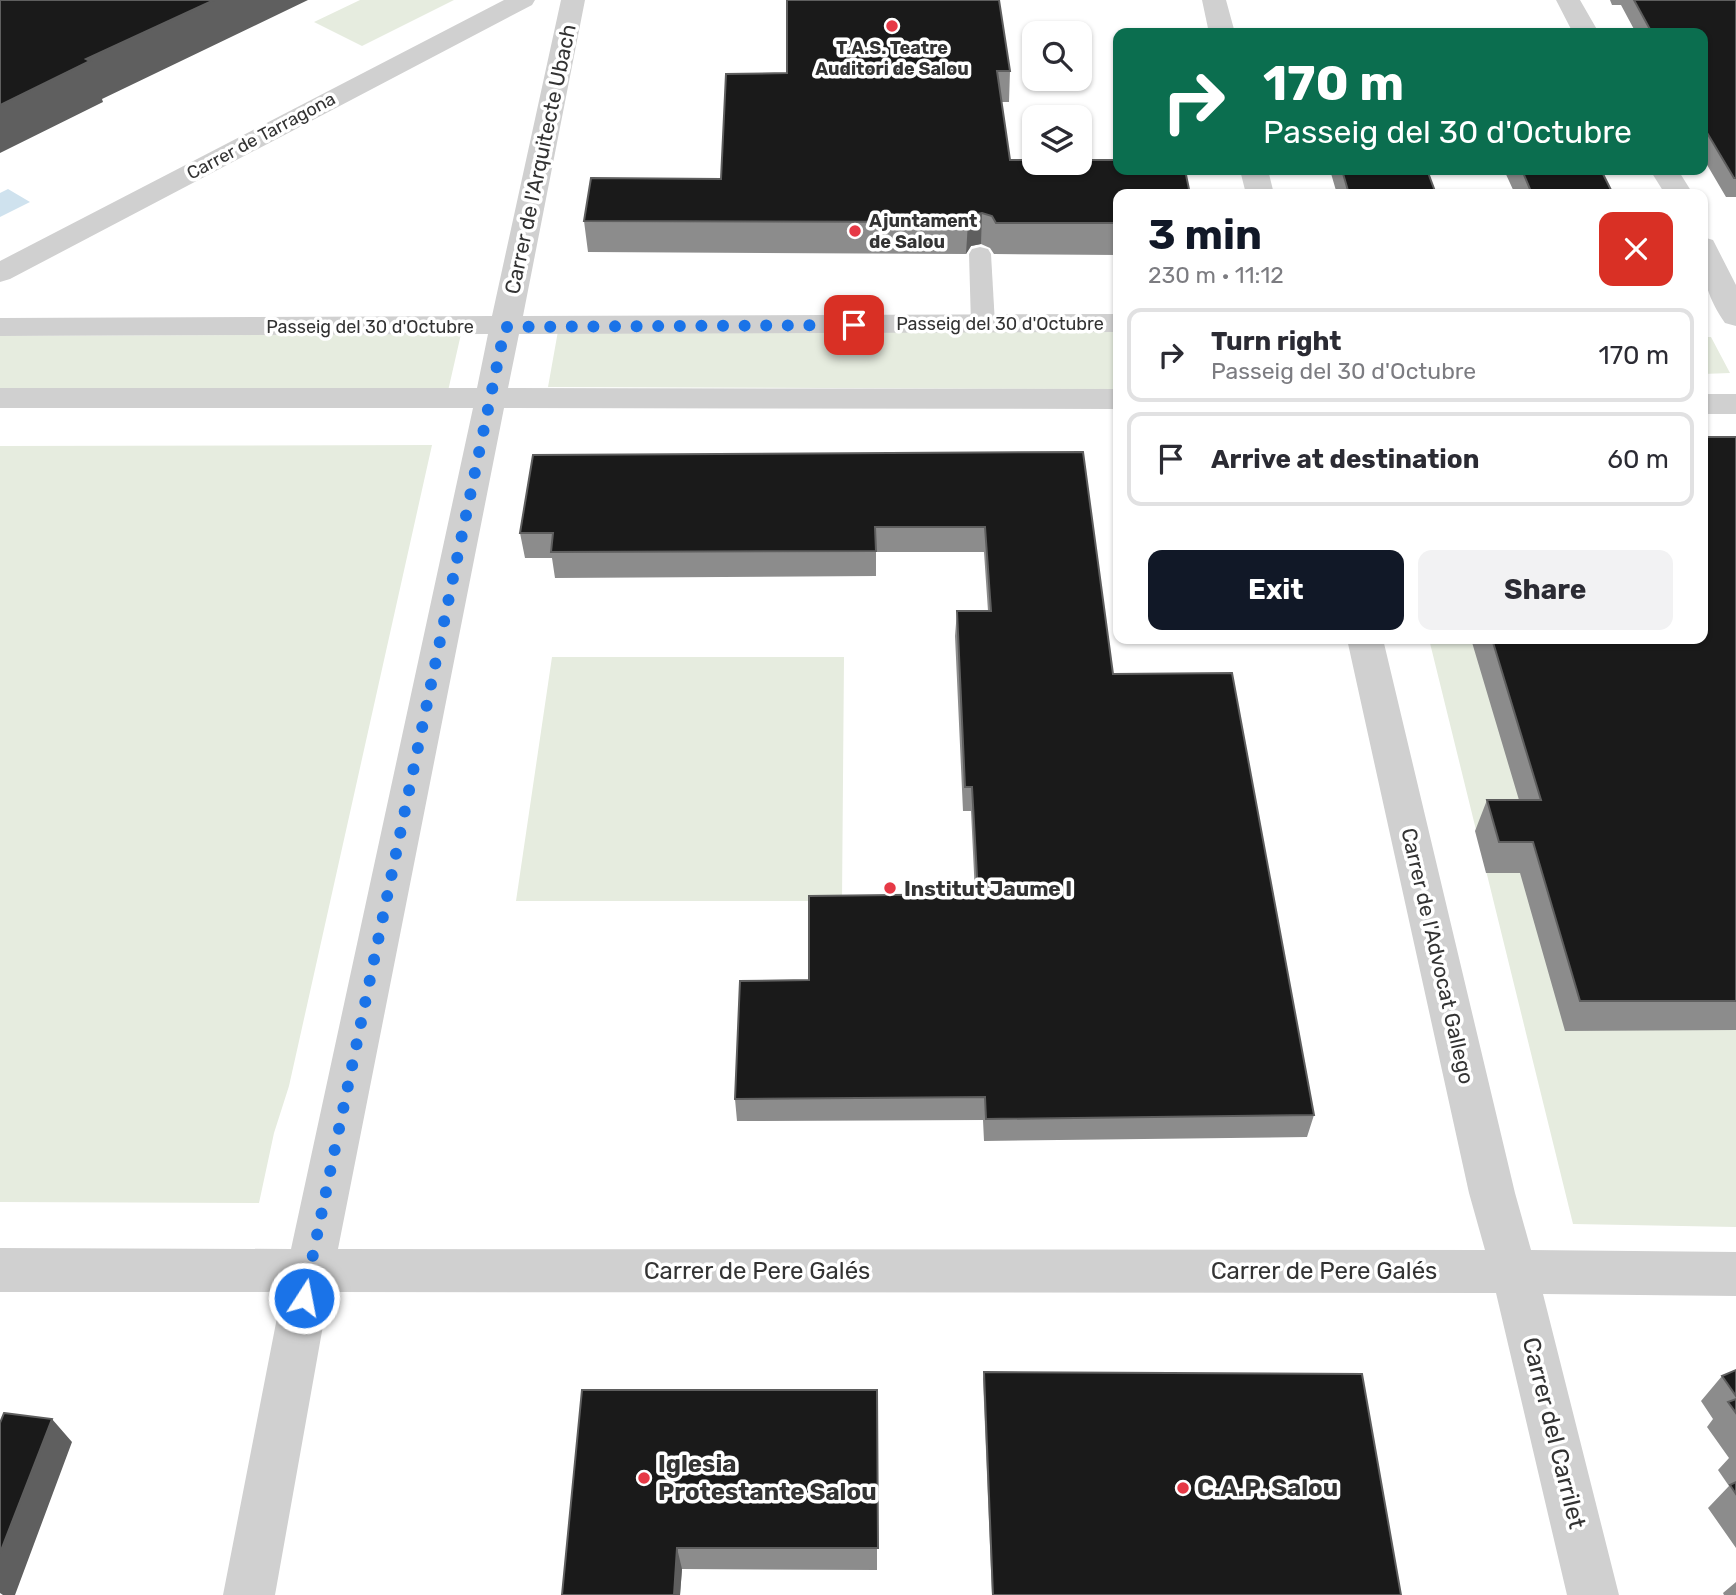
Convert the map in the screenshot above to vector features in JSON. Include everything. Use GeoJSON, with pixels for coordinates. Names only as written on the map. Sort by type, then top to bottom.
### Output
{"type":"FeatureCollection","features":[{"type":"Feature","properties":{"kind":"street","name":"Carrer de Tarragona"},"geometry":{"type":"LineString","coordinates":[[0,273],[523,0]]}},
{"type":"Feature","properties":{"kind":"street","name":"Carrer de l'Arquitecte Ubach"},"geometry":{"type":"LineString","coordinates":[[249,1595],[310,1270],[573,0]]}},
{"type":"Feature","properties":{"kind":"street"},"geometry":{"type":"LineString","coordinates":[[1214,0],[1221,28]]}},
{"type":"Feature","properties":{"kind":"street"},"geometry":{"type":"LineString","coordinates":[[1569,0],[1583,28]]}},
{"type":"Feature","properties":{"kind":"street"},"geometry":{"type":"LineString","coordinates":[[1708,257],[1736,318],[1708,317]]}},
{"type":"Feature","properties":{"kind":"street","name":"Passeig del 30 d'Octubre"},"geometry":{"type":"LineString","coordinates":[[0,327],[509,310],[983,324],[1113,323]]}},
{"type":"Feature","properties":{"kind":"street"},"geometry":{"type":"LineString","coordinates":[[0,398],[1113,399]]}},
{"type":"Feature","properties":{"kind":"street"},"geometry":{"type":"LineString","coordinates":[[1708,404],[1736,404]]}},
{"type":"Feature","properties":{"kind":"street","name":"Carrer de l'Advocat Gallego"},"geometry":{"type":"LineString","coordinates":[[1366,644],[1492,1193],[1514,1272]]}},
{"type":"Feature","properties":{"kind":"street","name":"Carrer de Pere Galés"},"geometry":{"type":"LineString","coordinates":[[0,1270],[1736,1274]]}},
{"type":"Feature","properties":{"kind":"street","name":"Carrer del Carrilet"},"geometry":{"type":"LineString","coordinates":[[1514,1272],[1593,1595]]}},
{"type":"Feature","properties":{"kind":"lane"},"geometry":{"type":"LineString","coordinates":[[980,254],[983,324]]}},
{"type":"Feature","properties":{"kind":"shaded area"},"geometry":{"type":"Polygon","coordinates":[[[360,0],[454,0],[362,46],[314,22],[360,0]]]}},
{"type":"Feature","properties":{"kind":"shaded area"},"geometry":{"type":"Polygon","coordinates":[[[558,331],[1113,332],[1113,389],[548,387],[558,331]]]}},
{"type":"Feature","properties":{"kind":"shaded area"},"geometry":{"type":"Polygon","coordinates":[[[461,334],[448,391],[0,391],[0,336],[461,334]]]}},
{"type":"Feature","properties":{"kind":"shaded area"},"geometry":{"type":"Polygon","coordinates":[[[1708,337],[1711,337],[1730,373],[1708,374],[1708,337]]]}},
{"type":"Feature","properties":{"kind":"shaded area"},"geometry":{"type":"Polygon","coordinates":[[[432,445],[289,1086],[274,1133],[259,1203],[0,1202],[0,446],[432,445]]]}},
{"type":"Feature","properties":{"kind":"shaded area"},"geometry":{"type":"Polygon","coordinates":[[[1736,455],[1736,1227],[1573,1224],[1430,644],[1708,644],[1708,611],[1736,455]]]}},
{"type":"Feature","properties":{"kind":"shaded area"},"geometry":{"type":"Polygon","coordinates":[[[552,657],[844,657],[842,901],[516,901],[552,657]]]}},
{"type":"Feature","properties":{"kind":"water"},"geometry":{"type":"Polygon","coordinates":[[[8,189],[30,202],[0,217],[0,193],[8,189]]]}},
{"type":"Feature","properties":{"kind":"building"},"geometry":{"type":"Polygon","coordinates":[[[0,0],[214,0],[86,59],[90,61],[0,105],[0,0]]]}},
{"type":"Feature","properties":{"kind":"building"},"geometry":{"type":"Polygon","coordinates":[[[787,0],[999,0],[1010,71],[997,71],[1010,160],[1022,160],[1022,175],[1092,175],[1092,160],[1113,160],[1113,175],[1186,175],[1189,189],[1113,189],[1113,223],[996,223],[992,216],[982,213],[973,215],[968,222],[584,221],[591,178],[721,179],[726,74],[787,73],[787,0]]]}},
{"type":"Feature","properties":{"kind":"building"},"geometry":{"type":"Polygon","coordinates":[[[1634,0],[1736,0],[1736,178],[1708,134],[1708,28],[1649,28],[1634,0]]]}},
{"type":"Feature","properties":{"kind":"building"},"geometry":{"type":"Polygon","coordinates":[[[1343,175],[1429,175],[1434,189],[1348,189],[1343,175]]]}},
{"type":"Feature","properties":{"kind":"building"},"geometry":{"type":"Polygon","coordinates":[[[1524,175],[1604,175],[1610,189],[1530,189],[1524,175]]]}},
{"type":"Feature","properties":{"kind":"building"},"geometry":{"type":"Polygon","coordinates":[[[1708,437],[1736,437],[1736,1001],[1580,1001],[1533,842],[1499,842],[1487,800],[1541,800],[1494,644],[1708,644],[1708,437]]]}},
{"type":"Feature","properties":{"kind":"building"},"geometry":{"type":"Polygon","coordinates":[[[1083,452],[1113,674],[1232,673],[1314,1115],[986,1119],[985,1097],[735,1099],[740,981],[809,980],[809,896],[978,894],[972,787],[965,787],[957,611],[991,611],[985,527],[875,527],[876,551],[551,552],[553,533],[520,533],[533,455],[1083,452]]]}},
{"type":"Feature","properties":{"kind":"building"},"geometry":{"type":"Polygon","coordinates":[[[1736,1370],[1736,1396],[1722,1376],[1736,1370]]]}},
{"type":"Feature","properties":{"kind":"building","name":"C.A.P. Salou"},"geometry":{"type":"Polygon","coordinates":[[[984,1372],[1362,1374],[1401,1595],[993,1595],[984,1372]]]}},
{"type":"Feature","properties":{"kind":"building"},"geometry":{"type":"Polygon","coordinates":[[[582,1390],[877,1390],[878,1548],[677,1548],[674,1595],[562,1595],[582,1390]]]}},
{"type":"Feature","properties":{"kind":"building"},"geometry":{"type":"Polygon","coordinates":[[[1736,1399],[1736,1413],[1728,1402],[1736,1399]]]}},
{"type":"Feature","properties":{"kind":"building"},"geometry":{"type":"Polygon","coordinates":[[[4,1413],[52,1419],[0,1553],[0,1423],[4,1413]]]}},
{"type":"Feature","properties":{"kind":"building"},"geometry":{"type":"Polygon","coordinates":[[[1736,1482],[1736,1494],[1730,1485],[1736,1482]]]}},
{"type":"Feature","properties":{"kind":"place","name":"T.A.S. Teatre Auditori de Salou"},"geometry":{"type":"Point","coordinates":[892,26]}},
{"type":"Feature","properties":{"kind":"place","name":"Ajuntament de Salou"},"geometry":{"type":"Point","coordinates":[855,231]}},
{"type":"Feature","properties":{"kind":"place","name":"Institut Jaume I"},"geometry":{"type":"Point","coordinates":[890,888]}},
{"type":"Feature","properties":{"kind":"place","name":"Iglesia Protestante Salou"},"geometry":{"type":"Point","coordinates":[644,1478]}},
{"type":"Feature","properties":{"kind":"place","name":"C.A.P. Salou"},"geometry":{"type":"Point","coordinates":[1183,1488]}},
{"type":"Feature","properties":{"kind":"route"},"geometry":{"type":"LineString","coordinates":[[304,1298],[505,327],[854,325]]}}]}
